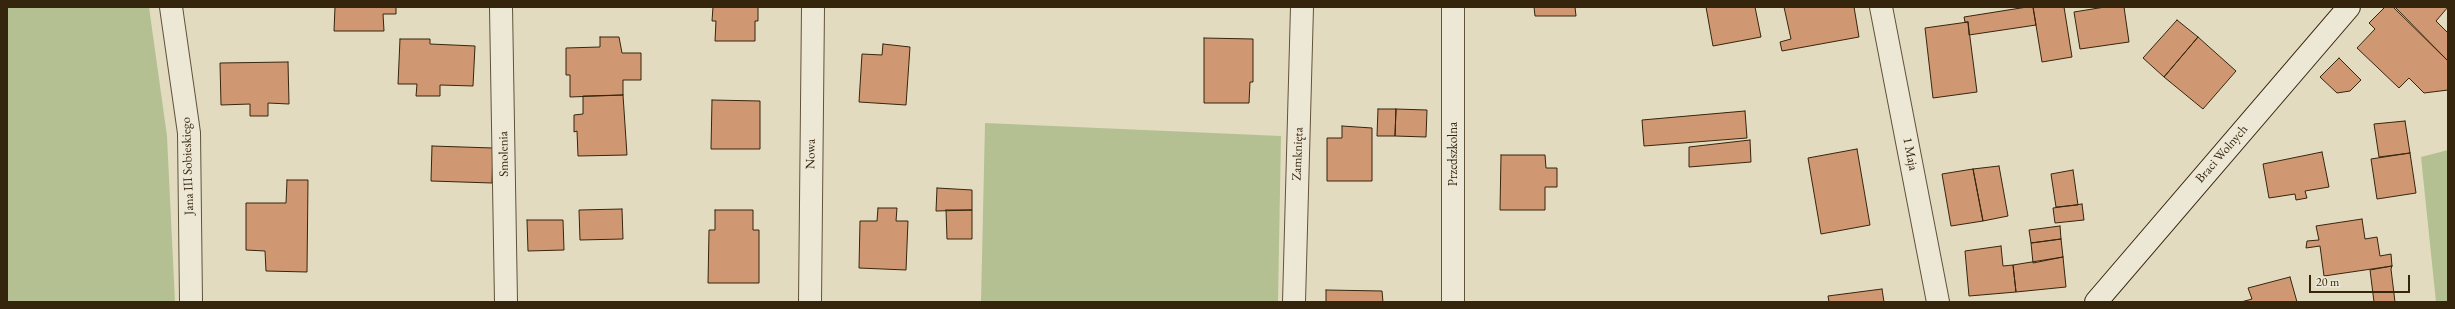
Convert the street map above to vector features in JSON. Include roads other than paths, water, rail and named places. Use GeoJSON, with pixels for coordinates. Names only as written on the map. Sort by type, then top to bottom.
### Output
{"type":"FeatureCollection","features":[{"type":"Feature","properties":{"kind":"street","name":"Jana III Sobieskiego"},"geometry":{"type":"LineString","coordinates":[[171,7],[189,133],[191,302]]}},
{"type":"Feature","properties":{"kind":"street","name":"Smolenia"},"geometry":{"type":"LineString","coordinates":[[501,7],[506,302]]}},
{"type":"Feature","properties":{"kind":"street","name":"Nowa"},"geometry":{"type":"LineString","coordinates":[[810,302],[813,7]]}},
{"type":"Feature","properties":{"kind":"street","name":"Zamknięta"},"geometry":{"type":"LineString","coordinates":[[1294,302],[1302,7]]}},
{"type":"Feature","properties":{"kind":"street","name":"Przedszkolna"},"geometry":{"type":"LineString","coordinates":[[1453,302],[1454,7]]}},
{"type":"Feature","properties":{"kind":"street","name":"1 Maja"},"geometry":{"type":"LineString","coordinates":[[1881,7],[1938,302]]}},
{"type":"Feature","properties":{"kind":"street","name":"Braci Wolnych"},"geometry":{"type":"LineString","coordinates":[[2096,302],[2349,7]]}}]}
